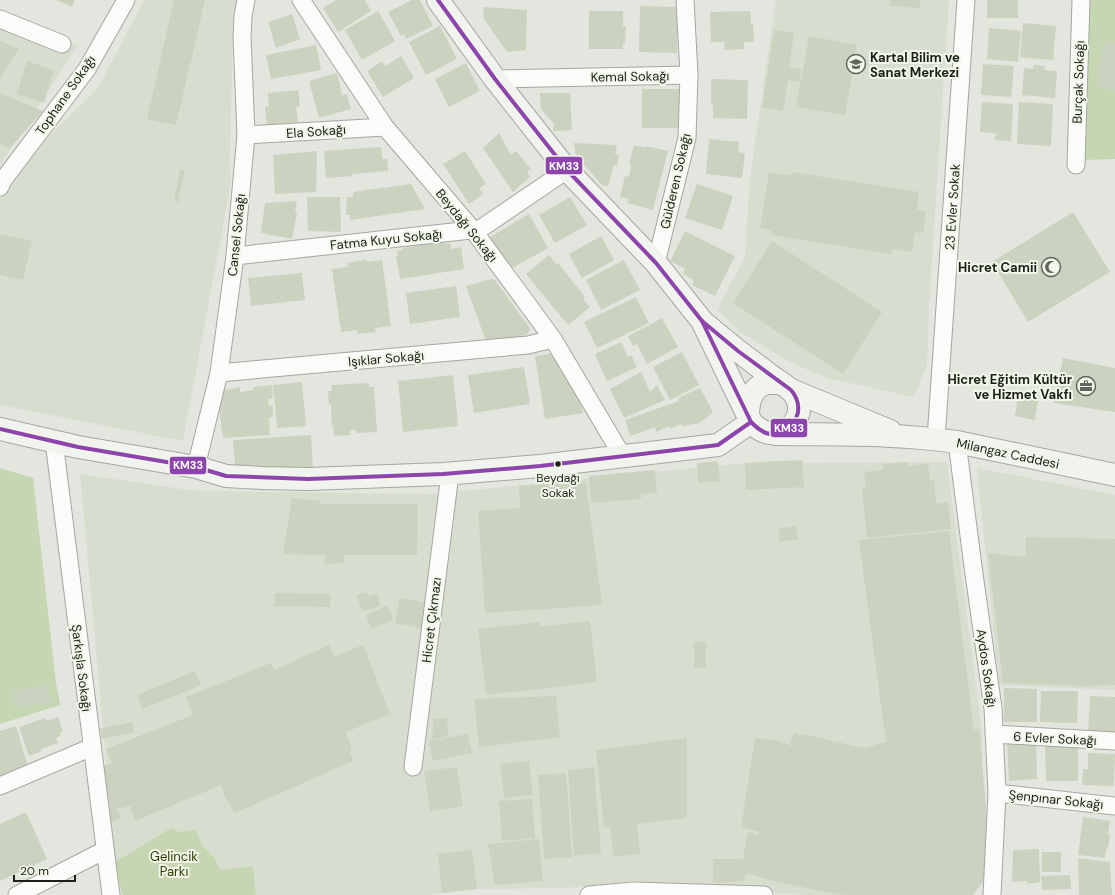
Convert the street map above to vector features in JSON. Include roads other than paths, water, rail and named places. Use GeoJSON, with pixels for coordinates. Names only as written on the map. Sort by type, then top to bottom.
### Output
{"type":"FeatureCollection","features":[{"type":"Feature","properties":{"kind":"street","name":"Tophane Sokağı"},"geometry":{"type":"LineString","coordinates":[[0,187],[3,180],[86,69],[126,0]]}},
{"type":"Feature","properties":{"kind":"street","name":"Cansel Sokağı"},"geometry":{"type":"LineString","coordinates":[[196,467],[219,373],[235,256],[246,135],[242,38],[243,16],[246,0]]}},
{"type":"Feature","properties":{"kind":"street","name":"Beydağı Sokağı"},"geometry":{"type":"LineString","coordinates":[[302,0],[385,127],[473,230],[553,339],[623,457]]}},
{"type":"Feature","properties":{"kind":"street","name":"Milangaz Caddesi"},"geometry":{"type":"LineString","coordinates":[[438,0],[495,79],[567,170],[656,263],[702,321],[738,351],[786,386],[901,436]]}},
{"type":"Feature","properties":{"kind":"street"},"geometry":{"type":"LineString","coordinates":[[685,0],[689,75]]}},
{"type":"Feature","properties":{"kind":"street","name":"23 Evler Sokak"},"geometry":{"type":"LineString","coordinates":[[936,439],[966,0]]}},
{"type":"Feature","properties":{"kind":"street","name":"Burçak Sokağı"},"geometry":{"type":"LineString","coordinates":[[1076,165],[1081,0]]}},
{"type":"Feature","properties":{"kind":"street"},"geometry":{"type":"LineString","coordinates":[[0,19],[62,44]]}},
{"type":"Feature","properties":{"kind":"street","name":"Kemal Sokağı"},"geometry":{"type":"LineString","coordinates":[[495,79],[689,75]]}},
{"type":"Feature","properties":{"kind":"street","name":"Gülderen Sokağı"},"geometry":{"type":"LineString","coordinates":[[656,263],[687,138],[689,75]]}},
{"type":"Feature","properties":{"kind":"street","name":"Ela Sokağı"},"geometry":{"type":"LineString","coordinates":[[246,135],[385,127]]}},
{"type":"Feature","properties":{"kind":"street","name":"Fatma Kuyu Sokağı"},"geometry":{"type":"LineString","coordinates":[[235,256],[480,229],[567,170]]}},
{"type":"Feature","properties":{"kind":"street","name":"Milangaz Caddesi"},"geometry":{"type":"LineString","coordinates":[[702,321],[750,418],[756,427],[769,434],[901,436],[936,439],[1115,475]]}},
{"type":"Feature","properties":{"kind":"street","name":"Işıklar Sokağı"},"geometry":{"type":"LineString","coordinates":[[219,373],[528,345],[553,339]]}},
{"type":"Feature","properties":{"kind":"street","name":"Milangaz Caddesi"},"geometry":{"type":"LineString","coordinates":[[750,418],[748,406],[754,391],[760,386],[768,383],[786,386]]}},
{"type":"Feature","properties":{"kind":"street"},"geometry":{"type":"LineString","coordinates":[[776,434],[784,432],[791,427],[796,420],[798,412],[796,396],[786,386]]}},
{"type":"Feature","properties":{"kind":"street"},"geometry":{"type":"LineString","coordinates":[[0,429],[78,447],[196,467],[226,476],[316,479],[450,474],[540,466],[718,445],[750,418]]}},
{"type":"Feature","properties":{"kind":"street","name":"Şarkışla Sokağı"},"geometry":{"type":"LineString","coordinates":[[54,441],[111,895]]}},
{"type":"Feature","properties":{"kind":"street","name":"Aydos Sokağı"},"geometry":{"type":"LineString","coordinates":[[957,442],[993,708],[997,792],[993,895]]}},
{"type":"Feature","properties":{"kind":"street","name":"Hicret Çıkmazı"},"geometry":{"type":"LineString","coordinates":[[413,767],[450,474]]}},
{"type":"Feature","properties":{"kind":"street","name":"6 Evler Sokağı"},"geometry":{"type":"LineString","coordinates":[[994,734],[1115,741]]}},
{"type":"Feature","properties":{"kind":"street"},"geometry":{"type":"LineString","coordinates":[[0,786],[92,747]]}},
{"type":"Feature","properties":{"kind":"street","name":"Şenpınar Sokağı"},"geometry":{"type":"LineString","coordinates":[[997,792],[1115,806]]}},
{"type":"Feature","properties":{"kind":"street"},"geometry":{"type":"LineString","coordinates":[[17,895],[105,850]]}},
{"type":"Feature","properties":{"kind":"street"},"geometry":{"type":"LineString","coordinates":[[589,895],[632,891],[684,894],[764,895]]}},
{"type":"Feature","properties":{"kind":"place","name":"Kartal Bilim ve Sanat Merkezi"},"geometry":{"type":"Point","coordinates":[856,64]}},
{"type":"Feature","properties":{"kind":"place","name":"Hicret Camii"},"geometry":{"type":"Point","coordinates":[1051,267]}},
{"type":"Feature","properties":{"kind":"place","name":"Hicret Eğitim Kültür ve Hizmet Vakfı"},"geometry":{"type":"Point","coordinates":[1086,386]}},
{"type":"Feature","properties":{"kind":"place","name":"Beydağı Sokak"},"geometry":{"type":"Point","coordinates":[558,464]}},
{"type":"Feature","properties":{"kind":"park label","name":"Gelincik Parkı"},"geometry":{"type":"Point","coordinates":[174,864]}}]}
